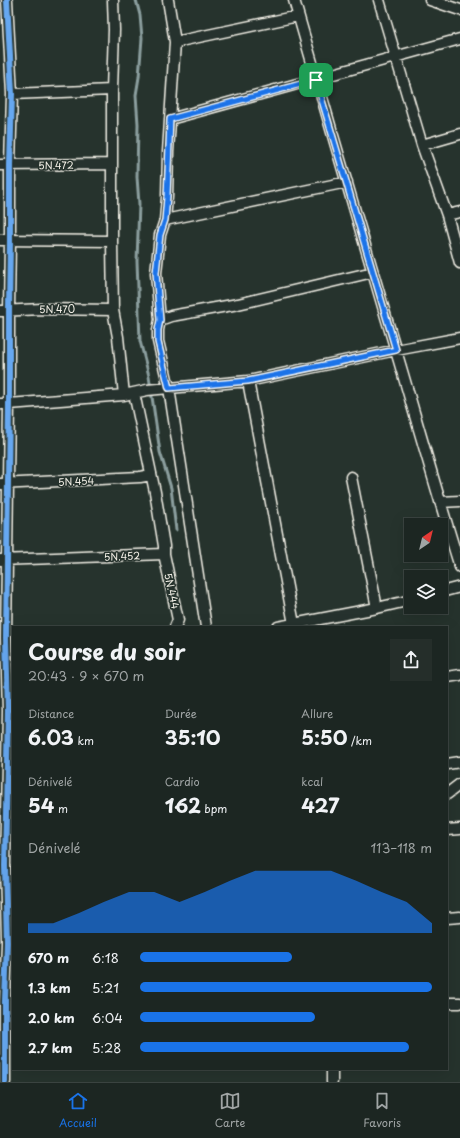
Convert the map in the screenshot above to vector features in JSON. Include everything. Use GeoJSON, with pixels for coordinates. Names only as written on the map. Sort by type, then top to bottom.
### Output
{"type":"FeatureCollection","features":[{"type":"Feature","properties":{"kind":"street"},"geometry":{"type":"LineString","coordinates":[[4,1082],[6,1057],[7,942],[7,711],[4,560],[5,165],[12,94],[7,0]]}},
{"type":"Feature","properties":{"kind":"street"},"geometry":{"type":"LineString","coordinates":[[113,0],[113,310],[129,394],[151,475],[164,546],[164,554]]}},
{"type":"Feature","properties":{"kind":"street"},"geometry":{"type":"LineString","coordinates":[[168,0],[175,42],[167,197],[165,220],[160,235],[156,273],[160,320],[158,342],[206,626]]}},
{"type":"Feature","properties":{"kind":"street"},"geometry":{"type":"LineString","coordinates":[[294,0],[316,80],[460,566]]}},
{"type":"Feature","properties":{"kind":"street"},"geometry":{"type":"LineString","coordinates":[[379,0],[422,145],[447,215],[460,263]]}},
{"type":"Feature","properties":{"kind":"street"},"geometry":{"type":"LineString","coordinates":[[430,0],[460,10]]}},
{"type":"Feature","properties":{"kind":"street"},"geometry":{"type":"LineString","coordinates":[[175,42],[298,16]]}},
{"type":"Feature","properties":{"kind":"street"},"geometry":{"type":"LineString","coordinates":[[170,119],[460,40]]}},
{"type":"Feature","properties":{"kind":"street"},"geometry":{"type":"LineString","coordinates":[[12,94],[112,90]]}},
{"type":"Feature","properties":{"kind":"street"},"geometry":{"type":"LineString","coordinates":[[422,145],[460,134]]}},
{"type":"Feature","properties":{"kind":"street","name":"5N.472"},"geometry":{"type":"LineString","coordinates":[[5,165],[112,164]]}},
{"type":"Feature","properties":{"kind":"street"},"geometry":{"type":"LineString","coordinates":[[165,220],[347,182]]}},
{"type":"Feature","properties":{"kind":"street"},"geometry":{"type":"LineString","coordinates":[[447,215],[460,212]]}},
{"type":"Feature","properties":{"kind":"street"},"geometry":{"type":"LineString","coordinates":[[5,240],[112,241]]}},
{"type":"Feature","properties":{"kind":"street"},"geometry":{"type":"LineString","coordinates":[[160,320],[171,316],[238,304],[373,272]]}},
{"type":"Feature","properties":{"kind":"street","name":"5N.470"},"geometry":{"type":"LineString","coordinates":[[4,311],[42,309],[113,310]]}},
{"type":"Feature","properties":{"kind":"street"},"geometry":{"type":"LineString","coordinates":[[5,404],[129,394],[147,390],[248,381],[460,338]]}},
{"type":"Feature","properties":{"kind":"street"},"geometry":{"type":"LineString","coordinates":[[248,381],[294,624]]}},
{"type":"Feature","properties":{"kind":"street","name":"5N.454"},"geometry":{"type":"LineString","coordinates":[[4,484],[140,477],[151,475]]}},
{"type":"Feature","properties":{"kind":"street"},"geometry":{"type":"LineString","coordinates":[[351,477],[377,608]]}},
{"type":"Feature","properties":{"kind":"street"},"geometry":{"type":"LineString","coordinates":[[440,502],[460,501]]}},
{"type":"Feature","properties":{"kind":"street","name":"5N.452"},"geometry":{"type":"LineString","coordinates":[[4,560],[164,554]]}},
{"type":"Feature","properties":{"kind":"street","name":"5N.444"},"geometry":{"type":"LineString","coordinates":[[164,554],[178,620],[175,626]]}},
{"type":"Feature","properties":{"kind":"street"},"geometry":{"type":"LineString","coordinates":[[448,590],[460,587]]}},
{"type":"Feature","properties":{"kind":"street"},"geometry":{"type":"LineString","coordinates":[[283,626],[404,602]]}},
{"type":"Feature","properties":{"kind":"street"},"geometry":{"type":"LineString","coordinates":[[448,677],[460,675]]}},
{"type":"Feature","properties":{"kind":"street"},"geometry":{"type":"LineString","coordinates":[[448,764],[460,762]]}},
{"type":"Feature","properties":{"kind":"street"},"geometry":{"type":"LineString","coordinates":[[448,793],[460,784]]}},
{"type":"Feature","properties":{"kind":"street"},"geometry":{"type":"LineString","coordinates":[[448,830],[460,829]]}},
{"type":"Feature","properties":{"kind":"street"},"geometry":{"type":"LineString","coordinates":[[448,918],[460,917]]}},
{"type":"Feature","properties":{"kind":"street"},"geometry":{"type":"LineString","coordinates":[[448,1003],[460,1003]]}},
{"type":"Feature","properties":{"kind":"street"},"geometry":{"type":"LineString","coordinates":[[332,1070],[332,1082]]}},
{"type":"Feature","properties":{"kind":"waterway"},"geometry":{"type":"LineString","coordinates":[[136,0],[140,15],[142,38],[136,95],[138,124],[137,177],[139,204],[137,261],[140,341],[149,376],[160,452],[171,488],[176,530]]}},
{"type":"Feature","properties":{"kind":"cycle path"},"geometry":{"type":"LineString","coordinates":[[5,1082],[7,942],[5,866],[8,711],[6,638],[10,165],[12,94],[7,0]]}},
{"type":"Feature","properties":{"kind":"route"},"geometry":{"type":"LineString","coordinates":[[316,80],[396,350],[248,381],[169,388],[158,342],[160,320],[156,273],[160,235],[165,220],[170,119],[316,80]]}}]}
